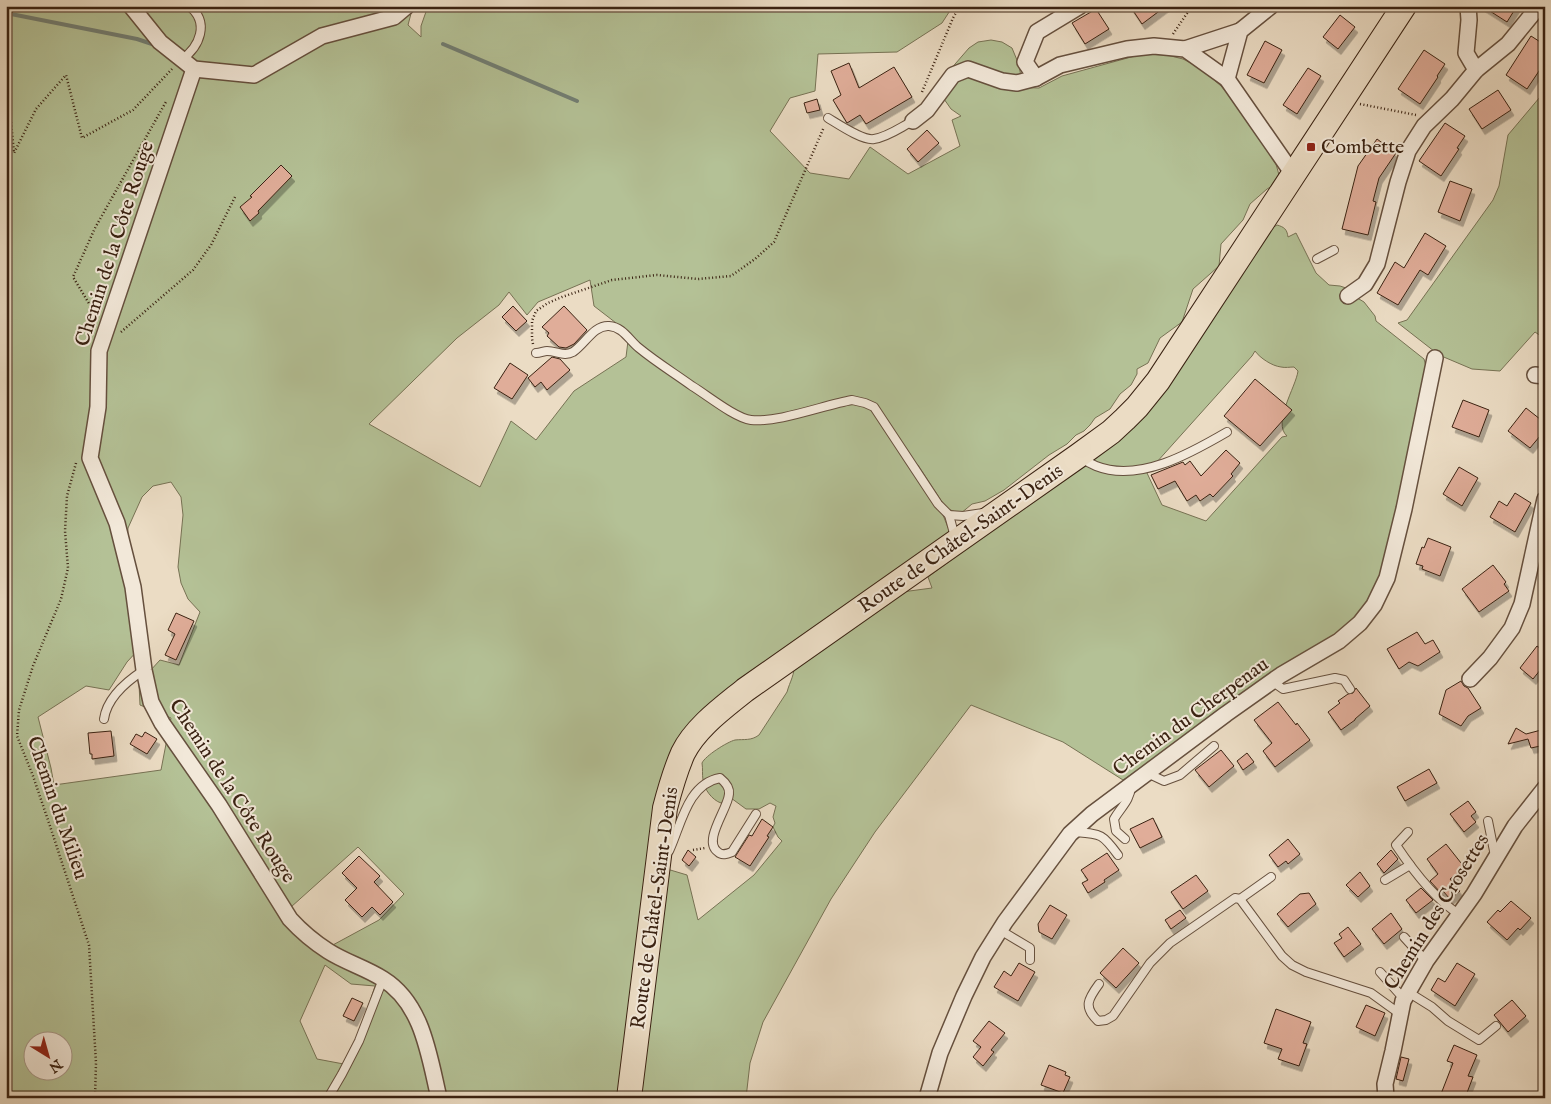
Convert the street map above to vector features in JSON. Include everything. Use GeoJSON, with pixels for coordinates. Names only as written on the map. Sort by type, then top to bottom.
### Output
{"type":"FeatureCollection","features":[{"type":"Feature","properties":{"kind":"main road","name":"Route de Châtel-Saint-Denis"},"geometry":{"type":"LineString","coordinates":[[629,1098],[665,808],[673,779],[684,751],[699,731],[745,690],[1078,456],[1125,420],[1158,381],[1404,6]]}},
{"type":"Feature","properties":{"kind":"street"},"geometry":{"type":"LineString","coordinates":[[131,6],[160,42],[194,69],[254,75],[322,36],[394,18],[407,6]]}},
{"type":"Feature","properties":{"kind":"street"},"geometry":{"type":"LineString","coordinates":[[1036,78],[1025,62],[1037,32],[1080,6]]}},
{"type":"Feature","properties":{"kind":"street"},"geometry":{"type":"LineString","coordinates":[[913,121],[927,110],[953,75],[968,69],[1002,81],[1017,83],[1036,78],[1060,65],[1127,49],[1154,46],[1185,49],[1240,31],[1271,6]]}},
{"type":"Feature","properties":{"kind":"street"},"geometry":{"type":"LineString","coordinates":[[1468,6],[1466,54],[1476,70]]}},
{"type":"Feature","properties":{"kind":"street"},"geometry":{"type":"LineString","coordinates":[[1348,296],[1365,284],[1376,264],[1408,151],[1424,126],[1452,99],[1476,70],[1508,44],[1539,6]]}},
{"type":"Feature","properties":{"kind":"street"},"geometry":{"type":"LineString","coordinates":[[1227,79],[1240,31]]}},
{"type":"Feature","properties":{"kind":"street"},"geometry":{"type":"LineString","coordinates":[[1185,49],[1227,79],[1293,174]]}},
{"type":"Feature","properties":{"kind":"street","name":"Chemin de la Côte Rouge"},"geometry":{"type":"LineString","coordinates":[[194,69],[113,332],[99,351],[98,407],[90,458],[117,523],[133,587],[144,670],[151,702],[162,724],[219,805],[290,918],[300,930],[328,952],[383,979],[401,995],[417,1019],[427,1042],[439,1098]]}},
{"type":"Feature","properties":{"kind":"street","name":"Chemin du Cherpenau"},"geometry":{"type":"LineString","coordinates":[[927,1098],[940,1053],[983,957],[1000,930],[1072,832],[1092,814],[1146,773],[1273,682],[1339,641],[1360,623],[1374,605],[1387,578],[1404,509],[1435,358]]}},
{"type":"Feature","properties":{"kind":"street"},"geometry":{"type":"LineString","coordinates":[[1470,679],[1490,658],[1512,628],[1522,604],[1545,499]]}},
{"type":"Feature","properties":{"kind":"street","name":"Chemin des Crosettes"},"geometry":{"type":"LineString","coordinates":[[1386,1098],[1385,1084],[1404,1002],[1426,961],[1474,894],[1515,826],[1545,788]]}},
{"type":"Feature","properties":{"kind":"lane"},"geometry":{"type":"LineString","coordinates":[[181,60],[188,55],[197,41],[202,25],[200,17],[189,6]]}},
{"type":"Feature","properties":{"kind":"lane"},"geometry":{"type":"LineString","coordinates":[[828,118],[856,134],[873,140],[913,121]]}},
{"type":"Feature","properties":{"kind":"lane"},"geometry":{"type":"LineString","coordinates":[[1317,259],[1334,250]]}},
{"type":"Feature","properties":{"kind":"lane"},"geometry":{"type":"LineString","coordinates":[[536,353],[546,351],[565,355],[573,352],[602,326],[608,326],[618,328],[639,348],[727,410],[750,420],[773,419],[852,400],[865,403],[874,408],[938,504],[949,515],[956,542]]}},
{"type":"Feature","properties":{"kind":"lane"},"geometry":{"type":"LineString","coordinates":[[1078,456],[1096,466],[1118,471],[1141,469],[1167,463],[1227,432]]}},
{"type":"Feature","properties":{"kind":"lane"},"geometry":{"type":"LineString","coordinates":[[949,515],[963,516],[1000,511]]}},
{"type":"Feature","properties":{"kind":"lane"},"geometry":{"type":"LineString","coordinates":[[104,719],[105,711],[113,697],[131,678],[144,670]]}},
{"type":"Feature","properties":{"kind":"lane"},"geometry":{"type":"LineString","coordinates":[[1273,682],[1283,689],[1335,678],[1344,680],[1350,689]]}},
{"type":"Feature","properties":{"kind":"lane"},"geometry":{"type":"LineString","coordinates":[[1146,773],[1164,781],[1180,775],[1214,746]]}},
{"type":"Feature","properties":{"kind":"lane"},"geometry":{"type":"LineString","coordinates":[[658,870],[670,851],[687,806],[700,788],[711,780],[720,778],[726,783],[729,794],[712,844],[716,852],[722,855],[732,852],[756,814]]}},
{"type":"Feature","properties":{"kind":"lane"},"geometry":{"type":"LineString","coordinates":[[1125,839],[1116,831],[1114,819],[1130,797],[1132,784]]}},
{"type":"Feature","properties":{"kind":"lane"},"geometry":{"type":"LineString","coordinates":[[1488,821],[1495,858]]}},
{"type":"Feature","properties":{"kind":"lane"},"geometry":{"type":"LineString","coordinates":[[1072,832],[1092,833],[1104,838],[1118,855]]}},
{"type":"Feature","properties":{"kind":"lane"},"geometry":{"type":"LineString","coordinates":[[1408,832],[1396,845],[1410,866],[1448,907],[1459,914]]}},
{"type":"Feature","properties":{"kind":"lane"},"geometry":{"type":"LineString","coordinates":[[1385,880],[1410,866]]}},
{"type":"Feature","properties":{"kind":"lane"},"geometry":{"type":"LineString","coordinates":[[1099,984],[1090,997],[1088,1007],[1090,1014],[1098,1021],[1106,1020],[1113,1016],[1150,963],[1170,943],[1235,898],[1240,899],[1271,877]]}},
{"type":"Feature","properties":{"kind":"lane"},"geometry":{"type":"LineString","coordinates":[[1240,899],[1282,956],[1292,965],[1306,972],[1371,993],[1432,1007],[1448,1021],[1479,1040],[1496,1026]]}},
{"type":"Feature","properties":{"kind":"lane"},"geometry":{"type":"LineString","coordinates":[[1000,930],[1030,948],[1030,960]]}},
{"type":"Feature","properties":{"kind":"lane"},"geometry":{"type":"LineString","coordinates":[[1404,937],[1426,961]]}},
{"type":"Feature","properties":{"kind":"lane"},"geometry":{"type":"LineString","coordinates":[[1380,972],[1404,1002]]}},
{"type":"Feature","properties":{"kind":"lane"},"geometry":{"type":"LineString","coordinates":[[328,1098],[359,1040],[383,979]]}},
{"type":"Feature","properties":{"kind":"lane"},"geometry":{"type":"LineString","coordinates":[[1432,1007],[1438,1001]]}},
{"type":"Feature","properties":{"kind":"path"},"geometry":{"type":"LineString","coordinates":[[913,121],[927,79],[960,6]]}},
{"type":"Feature","properties":{"kind":"path"},"geometry":{"type":"LineString","coordinates":[[1164,47],[1192,6]]}},
{"type":"Feature","properties":{"kind":"path"},"geometry":{"type":"LineString","coordinates":[[6,88],[8,90],[14,153],[36,109],[66,74],[82,138],[133,110],[181,60]]}},
{"type":"Feature","properties":{"kind":"path"},"geometry":{"type":"LineString","coordinates":[[170,96],[95,228],[73,277],[113,332],[193,270],[211,245],[236,195]]}},
{"type":"Feature","properties":{"kind":"path"},"geometry":{"type":"LineString","coordinates":[[1358,104],[1417,115]]}},
{"type":"Feature","properties":{"kind":"path"},"geometry":{"type":"LineString","coordinates":[[536,353],[532,339],[532,321],[536,310],[548,303],[612,280],[658,275],[698,278],[731,276],[755,259],[774,242],[828,118]]}},
{"type":"Feature","properties":{"kind":"path","name":"Chemin du Milieu"},"geometry":{"type":"LineString","coordinates":[[77,461],[67,496],[65,532],[68,568],[61,599],[33,666],[19,710],[17,736],[33,776],[89,945],[96,1063],[95,1098]]}},
{"type":"Feature","properties":{"kind":"green space"},"geometry":{"type":"Polygon","coordinates":[[[6,6],[413,6],[408,25],[421,37],[421,26],[428,6],[953,6],[942,23],[897,52],[818,54],[815,91],[790,98],[770,131],[810,173],[849,179],[870,147],[908,174],[960,146],[952,120],[961,116],[951,109],[944,99],[949,71],[969,48],[978,42],[991,40],[1002,42],[1012,48],[1019,65],[1021,77],[1011,87],[1039,88],[1062,76],[1142,54],[1167,55],[1183,59],[1199,67],[1221,86],[1239,106],[1276,164],[1279,175],[1278,183],[1267,189],[1250,204],[1243,220],[1221,244],[1219,266],[1193,289],[1182,322],[1160,338],[1148,363],[1137,369],[1137,374],[1131,385],[1120,394],[1110,409],[1095,418],[1084,431],[1076,435],[1067,444],[1049,455],[1004,490],[985,501],[972,504],[960,514],[946,508],[918,465],[911,467],[943,515],[951,535],[681,734],[621,1098],[6,1098],[6,6]],[[590,280],[538,302],[527,315],[509,292],[499,305],[457,338],[369,424],[480,487],[511,421],[536,440],[574,391],[626,357],[629,333],[594,306],[590,280]],[[171,482],[153,486],[142,497],[128,528],[127,546],[139,649],[127,662],[109,690],[86,686],[38,717],[54,785],[161,770],[171,718],[140,705],[139,683],[160,660],[179,665],[200,612],[188,599],[181,583],[178,567],[183,515],[181,497],[171,482]],[[358,847],[291,907],[301,927],[331,946],[379,920],[404,894],[358,847]],[[325,965],[300,1021],[317,1059],[349,1065],[375,986],[351,984],[325,965]]]}},
{"type":"Feature","properties":{"kind":"green space"},"geometry":{"type":"Polygon","coordinates":[[[1545,91],[1545,339],[1535,332],[1500,371],[1472,369],[1439,355],[1398,323],[1407,320],[1493,200],[1499,186],[1508,135],[1545,91]]]}},
{"type":"Feature","properties":{"kind":"green space"},"geometry":{"type":"Polygon","coordinates":[[[1277,225],[1283,228],[1286,230],[1288,237],[1296,233],[1316,273],[1329,285],[1346,288],[1364,302],[1375,316],[1376,321],[1424,359],[1427,370],[1398,510],[1375,592],[1345,630],[1123,780],[1063,742],[971,705],[875,832],[831,899],[763,1022],[750,1063],[746,1098],[637,1098],[667,869],[687,875],[698,920],[754,875],[782,841],[773,827],[776,806],[770,803],[759,809],[746,809],[731,798],[721,803],[709,794],[703,778],[702,763],[704,760],[731,741],[750,739],[759,735],[787,692],[793,675],[794,663],[902,592],[932,588],[928,577],[1076,469],[1272,228],[1277,225]],[[1255,351],[1147,473],[1162,505],[1206,521],[1282,437],[1287,436],[1283,430],[1283,414],[1298,371],[1294,367],[1274,365],[1255,351]]]}},
{"type":"Feature","properties":{"kind":"building"},"geometry":{"type":"Polygon","coordinates":[[[1130,6],[1166,6],[1142,24],[1130,6]]]}},
{"type":"Feature","properties":{"kind":"building"},"geometry":{"type":"Polygon","coordinates":[[[1482,6],[1517,6],[1507,22],[1482,6]]]}},
{"type":"Feature","properties":{"kind":"building"},"geometry":{"type":"Polygon","coordinates":[[[1096,9],[1109,29],[1085,44],[1072,23],[1096,9]]]}},
{"type":"Feature","properties":{"kind":"building"},"geometry":{"type":"Polygon","coordinates":[[[1340,15],[1355,27],[1338,49],[1323,37],[1340,15]]]}},
{"type":"Feature","properties":{"kind":"building"},"geometry":{"type":"Polygon","coordinates":[[[1531,36],[1545,45],[1545,62],[1527,89],[1506,75],[1531,36]]]}},
{"type":"Feature","properties":{"kind":"building"},"geometry":{"type":"Polygon","coordinates":[[[1265,41],[1282,50],[1264,83],[1247,75],[1265,41]]]}},
{"type":"Feature","properties":{"kind":"building"},"geometry":{"type":"Polygon","coordinates":[[[1424,50],[1445,64],[1420,104],[1398,89],[1424,50]]]}},
{"type":"Feature","properties":{"kind":"building"},"geometry":{"type":"Polygon","coordinates":[[[849,63],[859,88],[894,67],[912,97],[866,124],[860,115],[847,123],[833,100],[841,95],[831,71],[849,63]]]}},
{"type":"Feature","properties":{"kind":"building"},"geometry":{"type":"Polygon","coordinates":[[[1308,68],[1321,76],[1297,114],[1283,105],[1308,68]]]}},
{"type":"Feature","properties":{"kind":"building"},"geometry":{"type":"Polygon","coordinates":[[[1498,90],[1511,110],[1482,129],[1469,109],[1498,90]]]}},
{"type":"Feature","properties":{"kind":"building"},"geometry":{"type":"Polygon","coordinates":[[[817,99],[820,110],[807,113],[804,103],[817,99]]]}},
{"type":"Feature","properties":{"kind":"building"},"geometry":{"type":"Polygon","coordinates":[[[1445,123],[1465,136],[1457,148],[1459,149],[1441,176],[1419,161],[1445,123]]]}},
{"type":"Feature","properties":{"kind":"building"},"geometry":{"type":"Polygon","coordinates":[[[927,130],[939,143],[918,162],[907,149],[927,130]]]}},
{"type":"Feature","properties":{"kind":"building"},"geometry":{"type":"Polygon","coordinates":[[[1377,139],[1396,153],[1379,178],[1373,201],[1376,202],[1368,235],[1342,229],[1358,166],[1377,139]]]}},
{"type":"Feature","properties":{"kind":"building"},"geometry":{"type":"Polygon","coordinates":[[[281,165],[292,176],[250,221],[240,207],[252,197],[250,196],[281,165]]]}},
{"type":"Feature","properties":{"kind":"building"},"geometry":{"type":"Polygon","coordinates":[[[1450,181],[1472,189],[1460,221],[1438,212],[1450,181]]]}},
{"type":"Feature","properties":{"kind":"building"},"geometry":{"type":"Polygon","coordinates":[[[1425,233],[1446,246],[1428,275],[1420,270],[1398,305],[1377,293],[1395,262],[1404,268],[1425,233]]]}},
{"type":"Feature","properties":{"kind":"building"},"geometry":{"type":"Polygon","coordinates":[[[513,306],[527,321],[516,331],[502,317],[513,306]]]}},
{"type":"Feature","properties":{"kind":"building"},"geometry":{"type":"Polygon","coordinates":[[[564,306],[587,330],[574,344],[566,348],[559,347],[547,336],[549,333],[542,327],[564,306]]]}},
{"type":"Feature","properties":{"kind":"building"},"geometry":{"type":"Polygon","coordinates":[[[552,357],[560,359],[570,370],[547,390],[541,382],[535,387],[528,378],[552,357]]]}},
{"type":"Feature","properties":{"kind":"building"},"geometry":{"type":"Polygon","coordinates":[[[510,363],[528,375],[512,399],[494,388],[510,363]]]}},
{"type":"Feature","properties":{"kind":"building"},"geometry":{"type":"Polygon","coordinates":[[[1255,379],[1292,410],[1260,446],[1224,416],[1255,379]]]}},
{"type":"Feature","properties":{"kind":"building"},"geometry":{"type":"Polygon","coordinates":[[[1463,400],[1489,410],[1479,437],[1452,427],[1463,400]]]}},
{"type":"Feature","properties":{"kind":"building"},"geometry":{"type":"Polygon","coordinates":[[[1526,408],[1545,423],[1545,430],[1530,448],[1508,431],[1526,408]]]}},
{"type":"Feature","properties":{"kind":"building"},"geometry":{"type":"Polygon","coordinates":[[[1226,450],[1240,463],[1231,474],[1233,476],[1213,497],[1210,494],[1200,501],[1196,495],[1187,501],[1175,481],[1158,489],[1151,475],[1183,462],[1185,465],[1190,461],[1201,476],[1226,450]]]}},
{"type":"Feature","properties":{"kind":"building"},"geometry":{"type":"Polygon","coordinates":[[[1459,467],[1478,478],[1462,506],[1443,494],[1459,467]]]}},
{"type":"Feature","properties":{"kind":"building"},"geometry":{"type":"Polygon","coordinates":[[[1515,493],[1531,503],[1515,532],[1490,517],[1499,501],[1507,506],[1515,493]]]}},
{"type":"Feature","properties":{"kind":"building"},"geometry":{"type":"Polygon","coordinates":[[[1428,538],[1451,547],[1440,576],[1422,569],[1423,566],[1416,564],[1422,547],[1424,548],[1428,538]]]}},
{"type":"Feature","properties":{"kind":"building"},"geometry":{"type":"Polygon","coordinates":[[[1493,565],[1506,582],[1504,584],[1509,591],[1479,612],[1462,589],[1493,565]]]}},
{"type":"Feature","properties":{"kind":"building"},"geometry":{"type":"Polygon","coordinates":[[[176,613],[194,621],[176,660],[165,655],[175,634],[168,630],[176,613]]]}},
{"type":"Feature","properties":{"kind":"building"},"geometry":{"type":"Polygon","coordinates":[[[1417,632],[1425,644],[1433,640],[1440,652],[1418,666],[1409,662],[1399,669],[1387,649],[1417,632]]]}},
{"type":"Feature","properties":{"kind":"building"},"geometry":{"type":"Polygon","coordinates":[[[1537,646],[1545,652],[1545,664],[1533,679],[1520,668],[1537,646]]]}},
{"type":"Feature","properties":{"kind":"building"},"geometry":{"type":"Polygon","coordinates":[[[1461,681],[1481,708],[1468,716],[1461,726],[1439,714],[1446,690],[1461,681]]]}},
{"type":"Feature","properties":{"kind":"building"},"geometry":{"type":"Polygon","coordinates":[[[1356,688],[1370,706],[1341,730],[1328,712],[1340,703],[1338,701],[1353,693],[1356,688]]]}},
{"type":"Feature","properties":{"kind":"building"},"geometry":{"type":"Polygon","coordinates":[[[1278,702],[1310,740],[1275,767],[1263,751],[1272,743],[1254,720],[1278,702]]]}},
{"type":"Feature","properties":{"kind":"building"},"geometry":{"type":"Polygon","coordinates":[[[1516,728],[1526,734],[1545,729],[1545,745],[1531,748],[1528,739],[1508,744],[1516,728]]]}},
{"type":"Feature","properties":{"kind":"building"},"geometry":{"type":"Polygon","coordinates":[[[111,731],[114,756],[92,759],[88,733],[111,731]]]}},
{"type":"Feature","properties":{"kind":"building"},"geometry":{"type":"Polygon","coordinates":[[[145,732],[157,739],[147,754],[130,744],[136,734],[142,737],[145,732]]]}},
{"type":"Feature","properties":{"kind":"building"},"geometry":{"type":"Polygon","coordinates":[[[1221,750],[1234,766],[1209,787],[1195,770],[1221,750]]]}},
{"type":"Feature","properties":{"kind":"building"},"geometry":{"type":"Polygon","coordinates":[[[1247,753],[1254,762],[1243,770],[1237,761],[1247,753]]]}},
{"type":"Feature","properties":{"kind":"building"},"geometry":{"type":"Polygon","coordinates":[[[1429,769],[1437,783],[1405,801],[1397,787],[1429,769]]]}},
{"type":"Feature","properties":{"kind":"building"},"geometry":{"type":"Polygon","coordinates":[[[1468,801],[1476,812],[1471,816],[1476,822],[1464,832],[1450,814],[1468,801]]]}},
{"type":"Feature","properties":{"kind":"building"},"geometry":{"type":"Polygon","coordinates":[[[1153,818],[1162,837],[1140,848],[1130,829],[1153,818]]]}},
{"type":"Feature","properties":{"kind":"building"},"geometry":{"type":"Polygon","coordinates":[[[762,819],[773,827],[767,836],[769,837],[750,866],[735,857],[749,835],[752,836],[762,819]]]}},
{"type":"Feature","properties":{"kind":"building"},"geometry":{"type":"Polygon","coordinates":[[[1288,839],[1300,854],[1288,864],[1286,861],[1278,867],[1269,855],[1288,839]]]}},
{"type":"Feature","properties":{"kind":"building"},"geometry":{"type":"Polygon","coordinates":[[[1446,844],[1465,868],[1450,879],[1460,891],[1450,899],[1443,891],[1441,893],[1430,881],[1438,874],[1427,859],[1446,844]]]}},
{"type":"Feature","properties":{"kind":"building"},"geometry":{"type":"Polygon","coordinates":[[[688,850],[696,857],[689,866],[682,860],[688,850]]]}},
{"type":"Feature","properties":{"kind":"building"},"geometry":{"type":"Polygon","coordinates":[[[1391,850],[1398,859],[1384,873],[1377,864],[1391,850]]]}},
{"type":"Feature","properties":{"kind":"building"},"geometry":{"type":"Polygon","coordinates":[[[1107,853],[1119,870],[1088,893],[1082,883],[1088,880],[1081,870],[1107,853]]]}},
{"type":"Feature","properties":{"kind":"building"},"geometry":{"type":"Polygon","coordinates":[[[359,856],[380,876],[374,882],[393,902],[380,915],[372,907],[362,917],[345,900],[357,888],[342,873],[359,856]]]}},
{"type":"Feature","properties":{"kind":"building"},"geometry":{"type":"Polygon","coordinates":[[[1360,872],[1370,886],[1358,897],[1346,885],[1360,872]]]}},
{"type":"Feature","properties":{"kind":"building"},"geometry":{"type":"Polygon","coordinates":[[[1196,875],[1208,891],[1183,909],[1171,892],[1196,875]]]}},
{"type":"Feature","properties":{"kind":"building"},"geometry":{"type":"Polygon","coordinates":[[[1421,888],[1433,900],[1416,913],[1406,900],[1421,888]]]}},
{"type":"Feature","properties":{"kind":"building"},"geometry":{"type":"Polygon","coordinates":[[[1309,893],[1316,904],[1288,927],[1277,914],[1300,894],[1309,893]]]}},
{"type":"Feature","properties":{"kind":"building"},"geometry":{"type":"Polygon","coordinates":[[[1511,901],[1531,918],[1507,940],[1487,922],[1498,910],[1500,912],[1511,901]]]}},
{"type":"Feature","properties":{"kind":"building"},"geometry":{"type":"Polygon","coordinates":[[[1050,905],[1067,915],[1052,939],[1039,932],[1038,924],[1050,905]]]}},
{"type":"Feature","properties":{"kind":"building"},"geometry":{"type":"Polygon","coordinates":[[[1180,910],[1186,918],[1171,929],[1165,920],[1180,910]]]}},
{"type":"Feature","properties":{"kind":"building"},"geometry":{"type":"Polygon","coordinates":[[[1391,913],[1402,929],[1384,944],[1372,929],[1391,913]]]}},
{"type":"Feature","properties":{"kind":"building"},"geometry":{"type":"Polygon","coordinates":[[[1348,927],[1361,944],[1344,957],[1334,943],[1342,938],[1339,934],[1348,927]]]}},
{"type":"Feature","properties":{"kind":"building"},"geometry":{"type":"Polygon","coordinates":[[[1123,948],[1139,963],[1116,988],[1100,973],[1123,948]]]}},
{"type":"Feature","properties":{"kind":"building"},"geometry":{"type":"Polygon","coordinates":[[[1019,963],[1035,972],[1018,1001],[994,987],[1004,971],[1011,976],[1019,963]]]}},
{"type":"Feature","properties":{"kind":"building"},"geometry":{"type":"Polygon","coordinates":[[[1457,963],[1475,974],[1455,1006],[1431,990],[1438,978],[1445,982],[1457,963]]]}},
{"type":"Feature","properties":{"kind":"building"},"geometry":{"type":"Polygon","coordinates":[[[352,998],[363,1003],[354,1021],[343,1016],[352,998]]]}},
{"type":"Feature","properties":{"kind":"building"},"geometry":{"type":"Polygon","coordinates":[[[1512,1000],[1526,1016],[1508,1032],[1494,1015],[1512,1000]]]}},
{"type":"Feature","properties":{"kind":"building"},"geometry":{"type":"Polygon","coordinates":[[[1366,1005],[1385,1013],[1375,1036],[1356,1027],[1366,1005]]]}},
{"type":"Feature","properties":{"kind":"building"},"geometry":{"type":"Polygon","coordinates":[[[1276,1009],[1311,1022],[1303,1043],[1307,1044],[1299,1066],[1278,1059],[1282,1049],[1264,1043],[1276,1009]]]}},
{"type":"Feature","properties":{"kind":"building"},"geometry":{"type":"Polygon","coordinates":[[[989,1021],[1005,1033],[991,1050],[994,1052],[983,1066],[973,1057],[981,1047],[973,1041],[989,1021]]]}},
{"type":"Feature","properties":{"kind":"building"},"geometry":{"type":"Polygon","coordinates":[[[1454,1045],[1477,1055],[1468,1076],[1473,1077],[1465,1098],[1450,1098],[1441,1094],[1453,1063],[1447,1061],[1454,1045]]]}},
{"type":"Feature","properties":{"kind":"building"},"geometry":{"type":"Polygon","coordinates":[[[1401,1057],[1409,1059],[1403,1081],[1396,1079],[1401,1057]]]}},
{"type":"Feature","properties":{"kind":"building"},"geometry":{"type":"Polygon","coordinates":[[[1049,1065],[1066,1072],[1065,1075],[1070,1077],[1063,1093],[1041,1085],[1049,1065]]]}},
{"type":"Feature","properties":{"kind":"waterway"},"geometry":{"type":"LineString","coordinates":[[6,13],[137,39],[155,45]]}},
{"type":"Feature","properties":{"kind":"waterway"},"geometry":{"type":"LineString","coordinates":[[443,44],[577,101]]}},
{"type":"Feature","properties":{"kind":"place","name":"Combette"},"geometry":{"type":"Point","coordinates":[1311,147]}}]}
